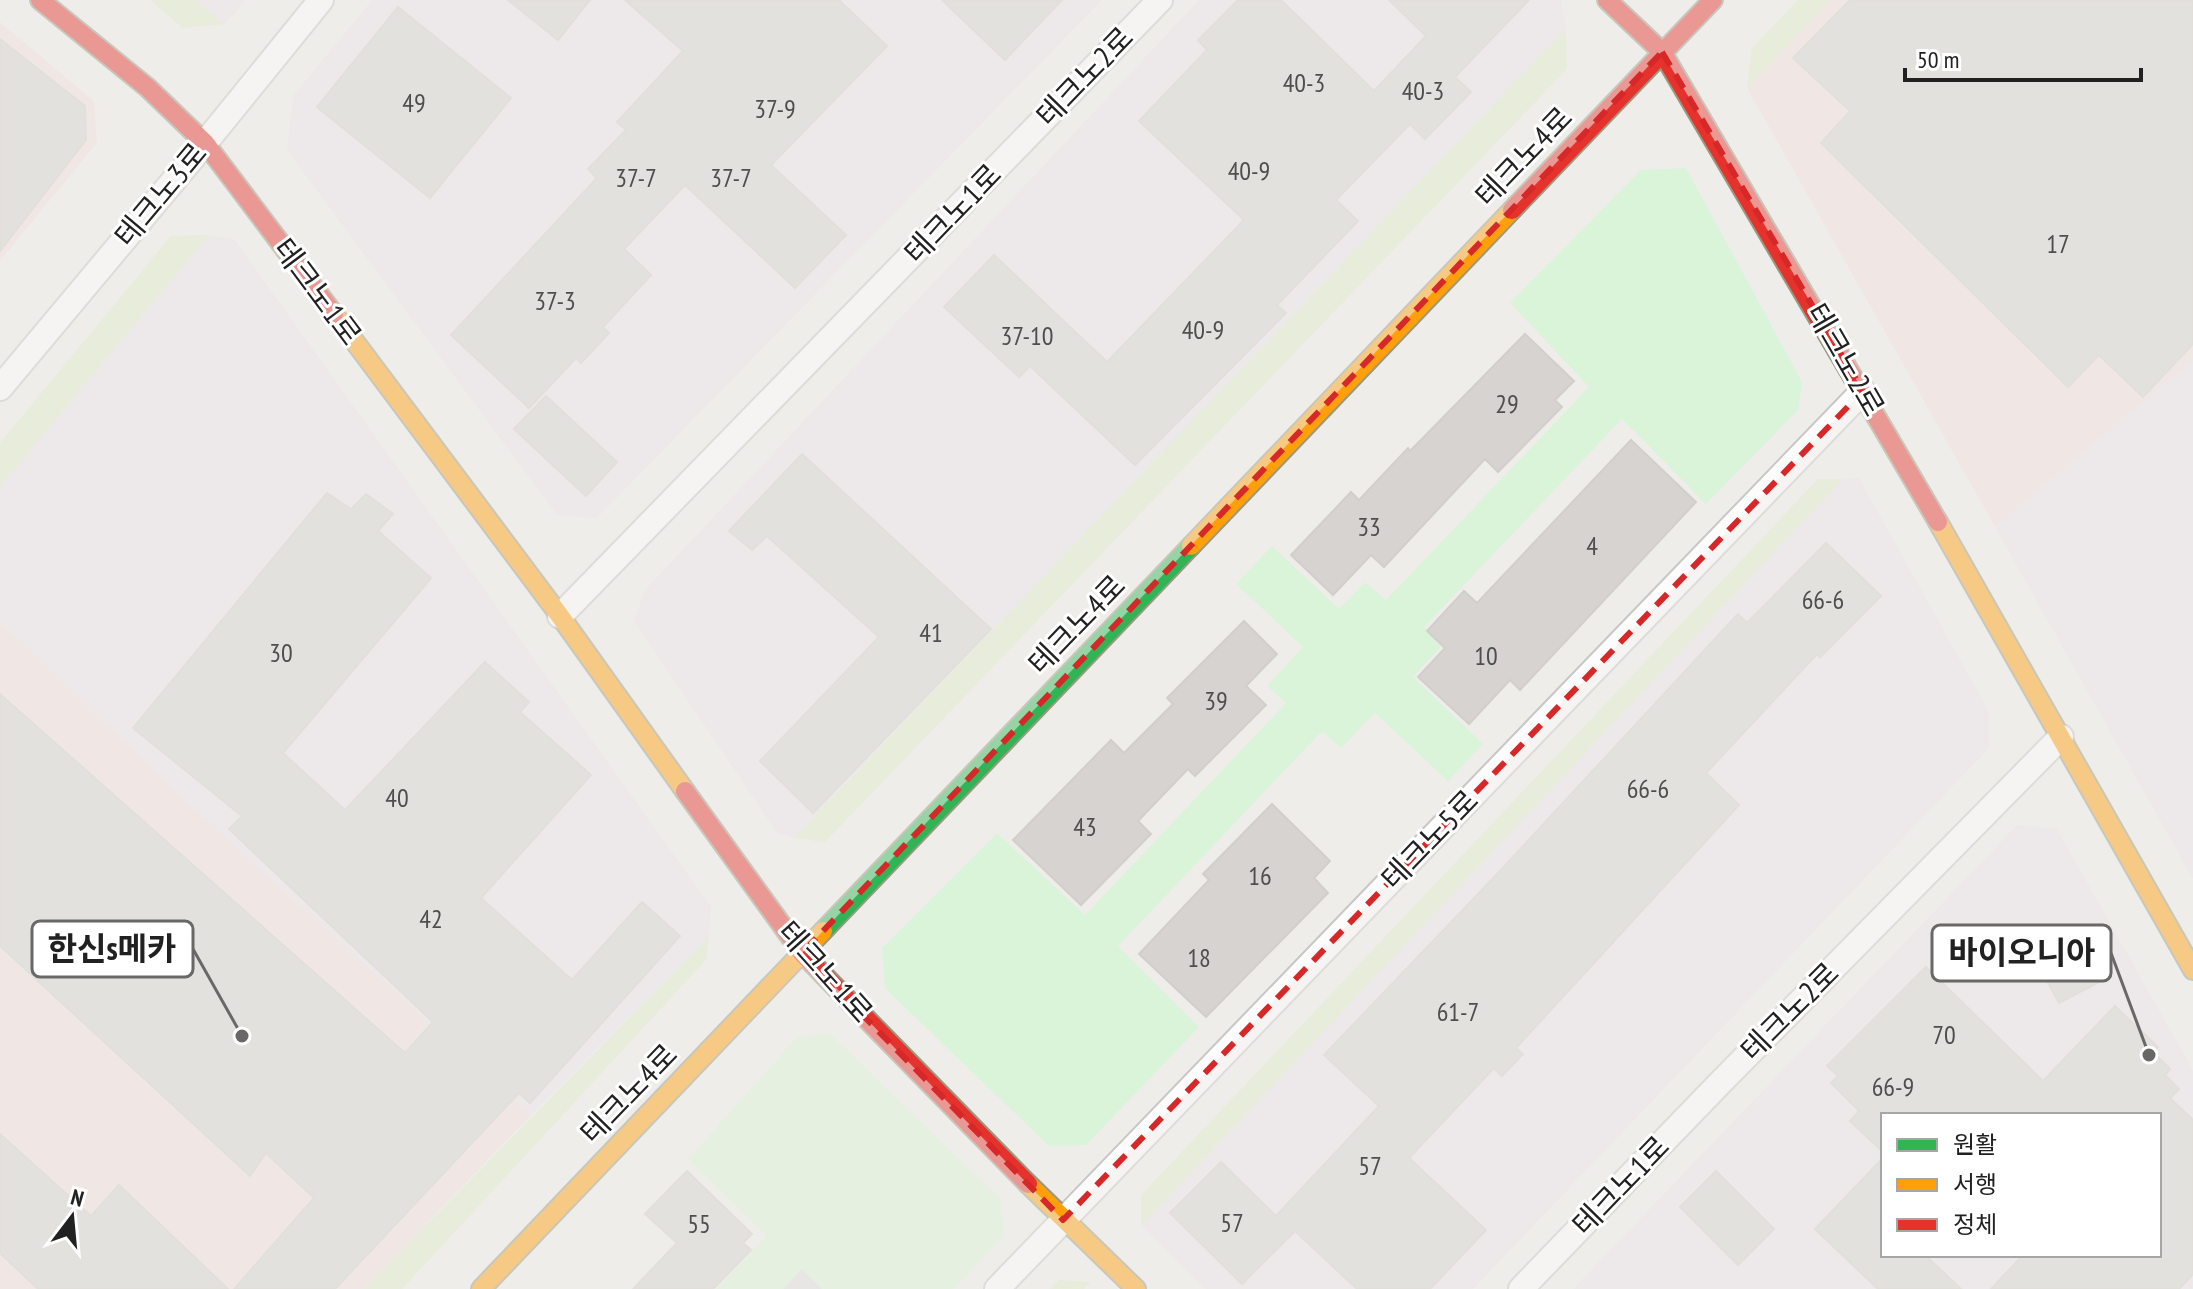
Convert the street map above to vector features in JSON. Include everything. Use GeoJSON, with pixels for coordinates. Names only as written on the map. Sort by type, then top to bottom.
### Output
{"type":"FeatureCollection","features":[{"type":"Feature","properties":{"kind":"main road","name":"테크노1로"},"geometry":{"type":"LineString","coordinates":[[40,0],[148,88],[205,143],[560,616],[802,953],[1063,1220],[1136,1289]]}},
{"type":"Feature","properties":{"kind":"main road","name":"테크노2로"},"geometry":{"type":"LineString","coordinates":[[1607,0],[1662,52],[1863,391],[2193,970]]}},
{"type":"Feature","properties":{"kind":"main road","name":"테크노4로"},"geometry":{"type":"LineString","coordinates":[[481,1289],[1713,0]]}},
{"type":"Feature","properties":{"kind":"street","name":"테크노3로"},"geometry":{"type":"LineString","coordinates":[[0,388],[321,0]]}},
{"type":"Feature","properties":{"kind":"street","name":"테크노2로"},"geometry":{"type":"LineString","coordinates":[[1010,154],[1160,0]]}},
{"type":"Feature","properties":{"kind":"street","name":"테크노1로"},"geometry":{"type":"LineString","coordinates":[[560,616],[1010,154]]}},
{"type":"Feature","properties":{"kind":"street","name":"테크노5로"},"geometry":{"type":"LineString","coordinates":[[997,1289],[1863,391]]}},
{"type":"Feature","properties":{"kind":"street","name":"테크노2로"},"geometry":{"type":"LineString","coordinates":[[1720,1083],[2061,737]]}},
{"type":"Feature","properties":{"kind":"street","name":"테크노1로"},"geometry":{"type":"LineString","coordinates":[[1521,1289],[1720,1083]]}},
{"type":"Feature","properties":{"kind":"highlighted area"},"geometry":{"type":"Polygon","coordinates":[[[1662,52],[1863,391],[1063,1220],[802,953],[1662,52]]]}},
{"type":"Feature","properties":{"kind":"shaded area"},"geometry":{"type":"Polygon","coordinates":[[[195,0],[245,0],[225,24],[195,0]]]}},
{"type":"Feature","properties":{"kind":"shaded area"},"geometry":{"type":"Polygon","coordinates":[[[372,0],[1102,0],[597,518],[557,515],[287,150],[293,96],[372,0]]]}},
{"type":"Feature","properties":{"kind":"shaded area"},"geometry":{"type":"Polygon","coordinates":[[[1199,0],[1561,0],[1566,28],[794,838],[777,833],[634,621],[645,590],[1199,0]]]}},
{"type":"Feature","properties":{"kind":"shaded area"},"geometry":{"type":"Polygon","coordinates":[[[1831,0],[2193,0],[2193,360],[1995,527],[1747,88],[1831,0]]]}},
{"type":"Feature","properties":{"kind":"shaded area"},"geometry":{"type":"Polygon","coordinates":[[[0,22],[94,101],[97,143],[0,261],[0,22]]]}},
{"type":"Feature","properties":{"kind":"shaded area"},"geometry":{"type":"Polygon","coordinates":[[[209,235],[234,239],[711,907],[709,936],[531,1115],[221,834],[0,622],[0,487],[209,235]]]}},
{"type":"Feature","properties":{"kind":"shaded area"},"geometry":{"type":"Polygon","coordinates":[[[2193,360],[2193,879],[1995,527],[2193,360]]]}},
{"type":"Feature","properties":{"kind":"shaded area"},"geometry":{"type":"Polygon","coordinates":[[[1859,478],[1989,712],[1989,748],[1473,1289],[1205,1289],[1141,1226],[1843,479],[1859,478]]]}},
{"type":"Feature","properties":{"kind":"shaded area"},"geometry":{"type":"Polygon","coordinates":[[[0,622],[222,834],[531,1115],[364,1289],[0,1289],[0,622]]]}},
{"type":"Feature","properties":{"kind":"shaded area"},"geometry":{"type":"Polygon","coordinates":[[[2017,825],[2057,829],[2193,1070],[2193,1289],[1573,1289],[2017,825]]]}},
{"type":"Feature","properties":{"kind":"shaded area"},"geometry":{"type":"Polygon","coordinates":[[[802,1269],[822,1289],[783,1289],[802,1269]]]}},
{"type":"Feature","properties":{"kind":"green space"},"geometry":{"type":"Polygon","coordinates":[[[150,0],[195,0],[225,24],[183,28],[150,0]]]}},
{"type":"Feature","properties":{"kind":"green space"},"geometry":{"type":"Polygon","coordinates":[[[1798,0],[1831,0],[1747,88],[1752,48],[1798,0]]]}},
{"type":"Feature","properties":{"kind":"green space"},"geometry":{"type":"Polygon","coordinates":[[[1566,28],[1567,69],[825,842],[794,838],[1566,28]]]}},
{"type":"Feature","properties":{"kind":"green space"},"geometry":{"type":"Polygon","coordinates":[[[1686,168],[1802,382],[1798,410],[1706,504],[1622,419],[1424,627],[1443,645],[1413,677],[1483,744],[1448,781],[1375,713],[1341,748],[1322,731],[1118,946],[1199,1027],[1086,1145],[1049,1146],[885,988],[882,948],[997,833],[1085,915],[1286,703],[1267,686],[1303,647],[1236,584],[1272,546],[1339,609],[1365,582],[1386,600],[1589,387],[1510,303],[1641,170],[1686,168]]]}},
{"type":"Feature","properties":{"kind":"green space"},"geometry":{"type":"Polygon","coordinates":[[[209,235],[0,487],[0,443],[171,236],[209,235]]]}},
{"type":"Feature","properties":{"kind":"green space"},"geometry":{"type":"Polygon","coordinates":[[[1818,479],[1843,479],[1141,1226],[1141,1195],[1818,479]]]}},
{"type":"Feature","properties":{"kind":"green space"},"geometry":{"type":"Polygon","coordinates":[[[709,936],[706,960],[402,1289],[364,1289],[709,936]]]}},
{"type":"Feature","properties":{"kind":"green space"},"geometry":{"type":"Polygon","coordinates":[[[829,1033],[1001,1199],[1004,1236],[953,1289],[822,1289],[802,1269],[783,1289],[716,1289],[767,1236],[688,1159],[797,1037],[829,1033]]]}},
{"type":"Feature","properties":{"kind":"green space"},"geometry":{"type":"Polygon","coordinates":[[[1059,1280],[1090,1282],[1084,1289],[1050,1289],[1059,1280]]]}},
{"type":"Feature","properties":{"kind":"building"},"geometry":{"type":"Polygon","coordinates":[[[508,0],[590,0],[558,40],[508,0]]]}},
{"type":"Feature","properties":{"kind":"building"},"geometry":{"type":"Polygon","coordinates":[[[625,0],[839,0],[887,46],[771,165],[846,235],[795,288],[685,185],[624,249],[651,275],[603,327],[609,333],[581,363],[576,358],[529,408],[451,335],[597,178],[588,169],[626,130],[617,122],[683,51],[625,0]]]}},
{"type":"Feature","properties":{"kind":"building"},"geometry":{"type":"Polygon","coordinates":[[[942,0],[1062,0],[1005,60],[942,0]]]}},
{"type":"Feature","properties":{"kind":"building"},"geometry":{"type":"Polygon","coordinates":[[[1238,0],[1281,0],[1374,91],[1426,36],[1389,0],[1529,0],[1455,77],[1471,92],[1425,139],[1410,124],[1336,200],[1358,221],[1277,305],[1286,313],[1135,465],[1030,366],[1019,377],[944,307],[994,255],[1107,362],[1244,220],[1139,121],[1207,50],[1198,40],[1238,0]]]}},
{"type":"Feature","properties":{"kind":"building"},"geometry":{"type":"Polygon","coordinates":[[[1850,0],[2193,0],[2193,344],[2143,397],[2099,355],[2068,387],[1821,143],[1850,111],[1793,58],[1850,0]]]}},
{"type":"Feature","properties":{"kind":"building"},"geometry":{"type":"Polygon","coordinates":[[[398,7],[511,98],[430,198],[317,107],[398,7]]]}},
{"type":"Feature","properties":{"kind":"building"},"geometry":{"type":"Polygon","coordinates":[[[0,39],[85,106],[86,140],[0,251],[0,39]]]}},
{"type":"Feature","properties":{"kind":"building"},"geometry":{"type":"Polygon","coordinates":[[[1525,334],[1574,381],[1555,400],[1562,407],[1498,472],[1485,459],[1384,567],[1371,555],[1333,595],[1291,555],[1351,492],[1359,500],[1525,334]]]}},
{"type":"Feature","properties":{"kind":"building"},"geometry":{"type":"Polygon","coordinates":[[[546,396],[617,462],[586,496],[514,429],[546,396]]]}},
{"type":"Feature","properties":{"kind":"building"},"geometry":{"type":"Polygon","coordinates":[[[1631,440],[1696,502],[1520,690],[1510,680],[1469,724],[1418,677],[1445,648],[1427,631],[1464,591],[1477,603],[1631,440]]]}},
{"type":"Feature","properties":{"kind":"building"},"geometry":{"type":"Polygon","coordinates":[[[802,454],[991,629],[813,813],[760,761],[879,637],[767,536],[752,550],[729,531],[802,454]]]}},
{"type":"Feature","properties":{"kind":"building"},"geometry":{"type":"Polygon","coordinates":[[[327,493],[351,509],[366,494],[393,514],[378,531],[431,578],[283,753],[345,810],[485,662],[529,702],[520,712],[591,775],[481,898],[572,980],[642,902],[680,936],[530,1103],[519,1093],[335,1289],[234,1289],[314,1198],[266,1153],[250,1176],[0,946],[0,694],[405,1053],[433,1022],[229,829],[242,816],[133,728],[327,493]]]}},
{"type":"Feature","properties":{"kind":"building"},"geometry":{"type":"Polygon","coordinates":[[[1826,543],[1881,596],[1820,657],[1817,654],[1706,773],[1739,805],[1516,1048],[1523,1054],[1502,1076],[1494,1068],[1409,1158],[1486,1230],[1430,1289],[1357,1289],[1295,1231],[1242,1284],[1170,1213],[1221,1162],[1276,1216],[1379,1106],[1324,1055],[1738,614],[1747,623],[1826,543]]]}},
{"type":"Feature","properties":{"kind":"building"},"geometry":{"type":"Polygon","coordinates":[[[1244,621],[1277,654],[1246,686],[1266,705],[1195,776],[1188,769],[1138,821],[1151,834],[1081,905],[1013,840],[1111,740],[1124,753],[1173,704],[1167,698],[1244,621]]]}},
{"type":"Feature","properties":{"kind":"building"},"geometry":{"type":"Polygon","coordinates":[[[1272,804],[1330,861],[1314,878],[1328,893],[1206,1017],[1139,954],[1209,880],[1203,874],[1272,804]]]}},
{"type":"Feature","properties":{"kind":"building"},"geometry":{"type":"Polygon","coordinates":[[[2082,929],[2107,978],[2059,1003],[2033,955],[2082,929]]]}},
{"type":"Feature","properties":{"kind":"building"},"geometry":{"type":"Polygon","coordinates":[[[1926,967],[2043,1081],[2115,1006],[2158,1047],[2153,1052],[2170,1069],[2165,1075],[2179,1089],[2170,1098],[2193,1120],[2193,1274],[2179,1289],[1991,1289],[2021,1257],[2161,1257],[2161,1113],[1881,1113],[1881,1150],[1850,1121],[1859,1111],[1831,1083],[1838,1076],[1827,1066],[1926,967]]]}},
{"type":"Feature","properties":{"kind":"building"},"geometry":{"type":"Polygon","coordinates":[[[0,1134],[91,1216],[119,1185],[228,1289],[38,1289],[0,1253],[0,1134]]]}},
{"type":"Feature","properties":{"kind":"building"},"geometry":{"type":"Polygon","coordinates":[[[1881,1160],[1881,1257],[1927,1257],[1961,1289],[1878,1289],[1815,1229],[1881,1160]]]}},
{"type":"Feature","properties":{"kind":"building"},"geometry":{"type":"Polygon","coordinates":[[[687,1171],[752,1234],[743,1243],[751,1250],[713,1289],[633,1289],[677,1243],[645,1214],[687,1171]]]}},
{"type":"Feature","properties":{"kind":"building"},"geometry":{"type":"Polygon","coordinates":[[[1716,1171],[1774,1229],[1738,1265],[1680,1207],[1716,1171]]]}},
{"type":"Feature","properties":{"kind":"traffic: fast"},"geometry":{"type":"LineString","coordinates":[[823,931],[1191,546]]}},
{"type":"Feature","properties":{"kind":"traffic: slow"},"geometry":{"type":"LineString","coordinates":[[1191,546],[1512,210]]}},
{"type":"Feature","properties":{"kind":"traffic: slow"},"geometry":{"type":"LineString","coordinates":[[334,314],[560,616],[685,791]]}},
{"type":"Feature","properties":{"kind":"traffic: slow"},"geometry":{"type":"LineString","coordinates":[[1938,522],[2193,970]]}},
{"type":"Feature","properties":{"kind":"traffic: slow"},"geometry":{"type":"LineString","coordinates":[[481,1289],[823,931]]}},
{"type":"Feature","properties":{"kind":"traffic: slow"},"geometry":{"type":"LineString","coordinates":[[1028,1184],[1136,1289]]}},
{"type":"Feature","properties":{"kind":"traffic: jam"},"geometry":{"type":"LineString","coordinates":[[40,0],[148,88],[205,143],[334,314]]}},
{"type":"Feature","properties":{"kind":"traffic: jam"},"geometry":{"type":"LineString","coordinates":[[1607,0],[1662,52],[1938,522]]}},
{"type":"Feature","properties":{"kind":"traffic: jam"},"geometry":{"type":"LineString","coordinates":[[1512,210],[1713,0]]}},
{"type":"Feature","properties":{"kind":"traffic: jam"},"geometry":{"type":"LineString","coordinates":[[685,791],[802,953],[1028,1184]]}},
{"type":"Feature","properties":{"kind":"place","name":"한신s메카"},"geometry":{"type":"Point","coordinates":[242,1036]}},
{"type":"Feature","properties":{"kind":"place","name":"바이오니아"},"geometry":{"type":"Point","coordinates":[2149,1055]}}]}
